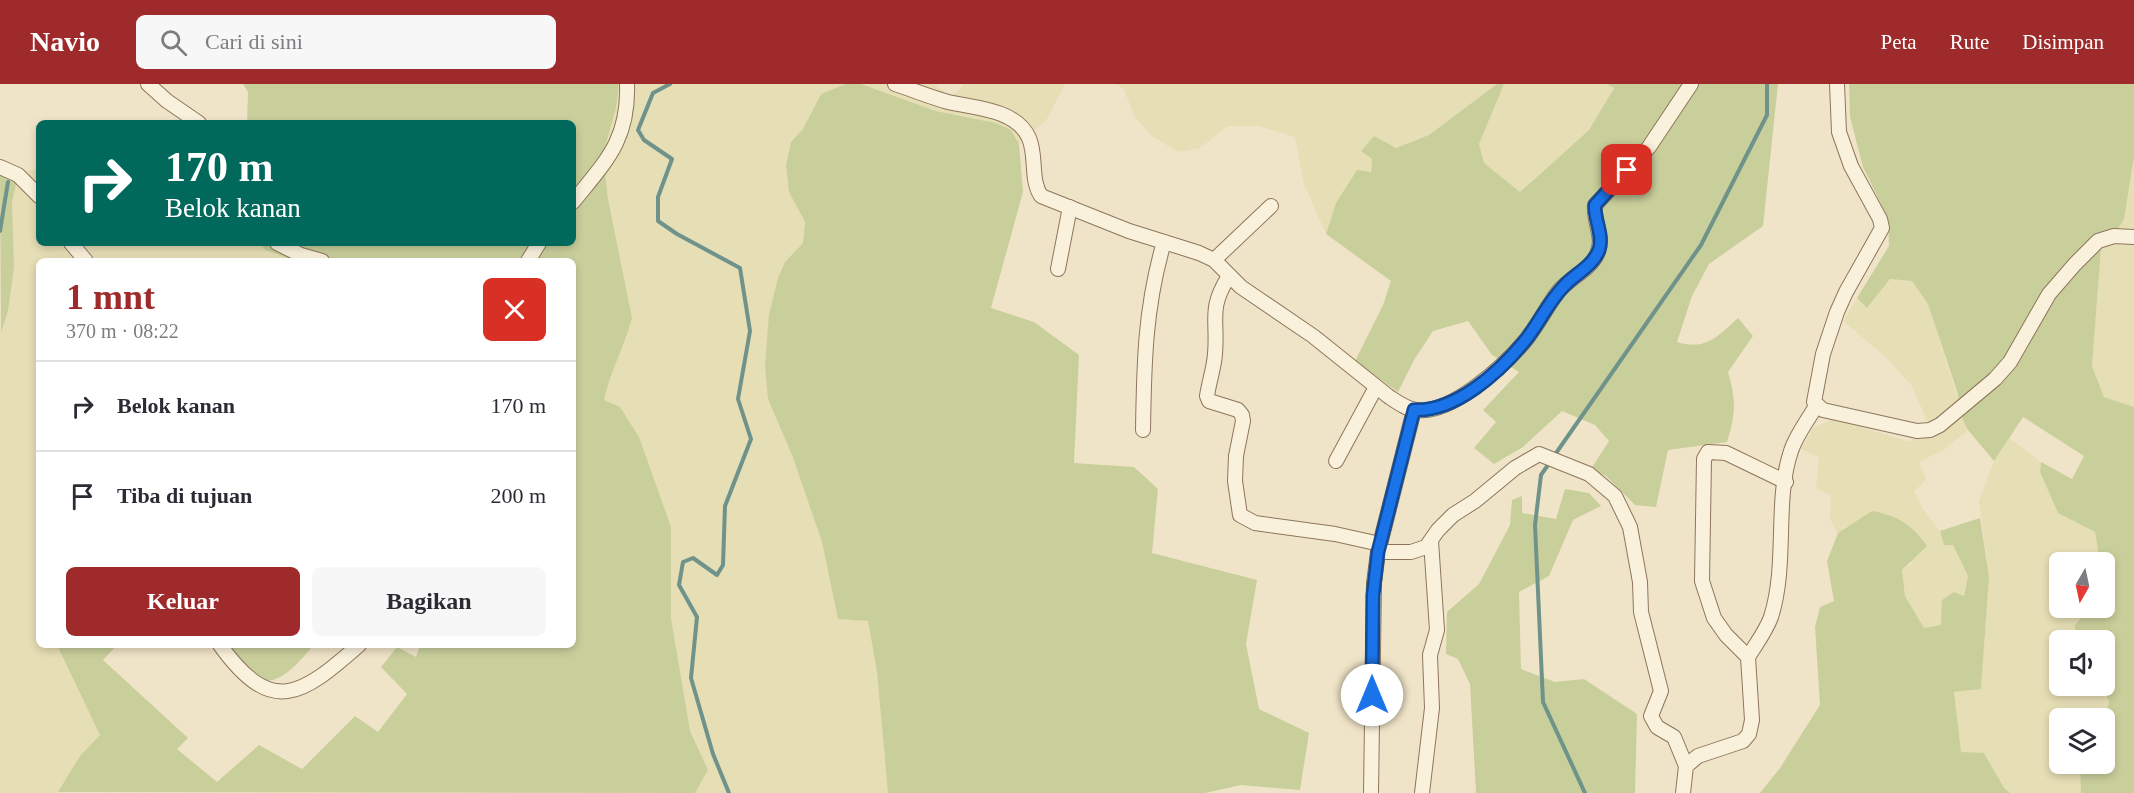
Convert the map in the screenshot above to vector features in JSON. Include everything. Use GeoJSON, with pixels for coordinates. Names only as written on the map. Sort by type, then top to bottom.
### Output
{"type":"FeatureCollection","features":[{"type":"Feature","properties":{"kind":"street"},"geometry":{"type":"LineString","coordinates":[[148,84],[167,101],[195,120]]}},
{"type":"Feature","properties":{"kind":"street"},"geometry":{"type":"LineString","coordinates":[[576,198],[611,156],[625,124],[627,84]]}},
{"type":"Feature","properties":{"kind":"street"},"geometry":{"type":"LineString","coordinates":[[896,84],[949,102],[991,110],[1015,123],[1028,137],[1035,182],[1041,196],[1214,260],[1252,295],[1313,336],[1401,405],[1414,410],[1435,407],[1461,398],[1483,382],[1524,342],[1564,285],[1594,260],[1600,245],[1595,205],[1649,147],[1691,84]]}},
{"type":"Feature","properties":{"kind":"street"},"geometry":{"type":"LineString","coordinates":[[1686,766],[1698,756],[1743,741],[1749,734],[1752,720],[1748,657],[1768,624],[1774,604],[1786,482],[1792,449],[1816,406],[1815,392],[1837,312],[1882,228],[1851,165],[1839,132],[1837,84]]}},
{"type":"Feature","properties":{"kind":"street"},"geometry":{"type":"LineString","coordinates":[[0,167],[18,176],[36,193]]}},
{"type":"Feature","properties":{"kind":"street"},"geometry":{"type":"LineString","coordinates":[[1214,260],[1271,206]]}},
{"type":"Feature","properties":{"kind":"street"},"geometry":{"type":"LineString","coordinates":[[1058,268],[1070,207]]}},
{"type":"Feature","properties":{"kind":"street"},"geometry":{"type":"LineString","coordinates":[[1816,406],[1899,428],[1930,430],[1940,425],[1976,397],[2010,362],[2049,294],[2089,250],[2106,238],[2134,237]]}},
{"type":"Feature","properties":{"kind":"street"},"geometry":{"type":"LineString","coordinates":[[1143,430],[1144,360],[1148,311],[1164,242]]}},
{"type":"Feature","properties":{"kind":"street"},"geometry":{"type":"LineString","coordinates":[[74,246],[84,258]]}},
{"type":"Feature","properties":{"kind":"street"},"geometry":{"type":"LineString","coordinates":[[283,246],[312,258]]}},
{"type":"Feature","properties":{"kind":"street"},"geometry":{"type":"LineString","coordinates":[[1229,276],[1220,289],[1214,308],[1215,351],[1207,396],[1209,401],[1238,410],[1242,415],[1235,482],[1240,515],[1255,523],[1335,534],[1379,548],[1411,552],[1426,547],[1453,515],[1475,501],[1515,468],[1539,454],[1589,474],[1615,496],[1630,527],[1640,582],[1641,612],[1660,691],[1651,716],[1657,728],[1674,737],[1686,766],[1683,793]]}},
{"type":"Feature","properties":{"kind":"street"},"geometry":{"type":"LineString","coordinates":[[1336,461],[1376,387]]}},
{"type":"Feature","properties":{"kind":"street"},"geometry":{"type":"LineString","coordinates":[[1371,793],[1373,595],[1379,548],[1414,410]]}},
{"type":"Feature","properties":{"kind":"street"},"geometry":{"type":"LineString","coordinates":[[1748,657],[1726,635],[1714,618],[1702,581],[1704,459],[1708,452],[1726,453],[1786,482]]}},
{"type":"Feature","properties":{"kind":"street"},"geometry":{"type":"LineString","coordinates":[[1422,793],[1432,708],[1430,655],[1437,630],[1431,541]]}},
{"type":"Feature","properties":{"kind":"street"},"geometry":{"type":"LineString","coordinates":[[223,648],[251,681],[261,688],[281,692],[304,686],[332,668],[355,648]]}},
{"type":"Feature","properties":{"kind":"shaded area"},"geometry":{"type":"Polygon","coordinates":[[[619,84],[846,84],[821,94],[803,129],[791,142],[786,165],[789,192],[805,222],[803,243],[785,262],[768,399],[792,455],[822,542],[838,619],[868,621],[877,672],[888,793],[695,793],[708,770],[690,731],[671,618],[671,527],[603,400],[608,379],[627,337],[617,242],[608,199],[603,154],[616,108],[619,84]]]}},
{"type":"Feature","properties":{"kind":"shaded area"},"geometry":{"type":"Polygon","coordinates":[[[861,84],[938,84],[936,86],[953,96],[964,84],[1065,84],[1047,119],[1019,144],[1011,130],[996,123],[936,111],[861,84]]]}},
{"type":"Feature","properties":{"kind":"shaded area"},"geometry":{"type":"Polygon","coordinates":[[[1116,84],[1497,84],[1429,135],[1396,148],[1374,137],[1371,172],[1336,203],[1326,234],[1304,184],[1295,137],[1259,126],[1228,126],[1200,148],[1178,152],[1152,136],[1134,116],[1124,89],[1116,84]]]}},
{"type":"Feature","properties":{"kind":"shaded area"},"geometry":{"type":"Polygon","coordinates":[[[1504,84],[1607,84],[1614,87],[1589,130],[1520,192],[1484,163],[1479,144],[1504,84]]]}},
{"type":"Feature","properties":{"kind":"shaded area"},"geometry":{"type":"Polygon","coordinates":[[[2134,156],[2134,407],[2104,397],[2092,366],[2102,235],[2134,156]]]}},
{"type":"Feature","properties":{"kind":"shaded area"},"geometry":{"type":"Polygon","coordinates":[[[36,169],[36,246],[262,246],[265,250],[287,258],[36,258],[36,648],[58,648],[100,735],[80,756],[58,793],[0,793],[0,332],[8,311],[14,267],[12,202],[19,172],[36,169]]]}},
{"type":"Feature","properties":{"kind":"shaded area"},"geometry":{"type":"Polygon","coordinates":[[[1890,279],[1912,281],[1928,304],[1968,430],[1945,449],[1919,462],[1926,479],[1914,492],[1923,509],[1940,531],[1944,545],[1953,545],[1968,576],[1964,597],[1941,626],[1924,628],[1905,596],[1902,570],[1913,563],[1847,526],[1838,533],[1830,519],[1831,496],[1816,488],[1819,458],[1801,449],[1813,428],[1834,419],[1910,442],[1928,423],[1912,386],[1886,357],[1843,321],[1857,298],[1867,308],[1890,279]]]}},
{"type":"Feature","properties":{"kind":"shaded area"},"geometry":{"type":"Polygon","coordinates":[[[2009,438],[2041,462],[2040,472],[2058,513],[2095,532],[2098,552],[2049,552],[2049,618],[2080,618],[2074,625],[2076,630],[2049,630],[2049,696],[2107,696],[2109,701],[2108,708],[2049,708],[2049,774],[2080,774],[2081,793],[2010,793],[2004,788],[1984,753],[1961,753],[1954,692],[1981,689],[1989,577],[1979,501],[1994,461],[2009,438]]]}},
{"type":"Feature","properties":{"kind":"green space"},"geometry":{"type":"Polygon","coordinates":[[[243,84],[619,84],[616,108],[603,154],[608,199],[632,318],[604,400],[620,407],[639,437],[671,527],[671,618],[690,731],[708,770],[695,793],[58,792],[80,756],[100,735],[58,648],[114,648],[103,660],[188,738],[177,749],[217,782],[259,745],[302,769],[355,716],[378,732],[407,694],[381,667],[396,648],[416,657],[419,648],[576,648],[576,258],[287,258],[265,250],[262,246],[576,246],[576,120],[247,120],[248,92],[243,84]]]}},
{"type":"Feature","properties":{"kind":"green space"},"geometry":{"type":"Polygon","coordinates":[[[846,84],[861,84],[936,111],[996,123],[1011,130],[1019,144],[1023,192],[991,308],[1034,322],[1079,355],[1074,463],[1134,467],[1158,489],[1152,553],[1257,580],[1246,644],[1259,709],[1309,733],[1300,790],[1241,785],[1205,793],[888,793],[877,672],[868,621],[838,619],[822,542],[792,455],[768,399],[765,366],[769,314],[778,278],[785,262],[803,243],[805,222],[789,192],[786,165],[791,142],[803,129],[821,94],[846,84]]]}},
{"type":"Feature","properties":{"kind":"green space"},"geometry":{"type":"Polygon","coordinates":[[[1497,84],[1504,84],[1479,144],[1484,163],[1520,192],[1589,130],[1614,88],[1607,84],[1778,84],[1763,226],[1709,264],[1692,296],[1677,342],[1696,345],[1704,343],[1718,336],[1738,318],[1753,336],[1728,372],[1734,407],[1730,432],[1727,442],[1668,450],[1656,507],[1635,505],[1606,476],[1591,469],[1609,441],[1595,425],[1562,411],[1523,447],[1494,464],[1474,448],[1496,422],[1483,410],[1519,372],[1492,355],[1468,321],[1433,331],[1414,360],[1398,392],[1355,361],[1383,305],[1391,281],[1326,234],[1336,203],[1357,170],[1371,172],[1372,159],[1361,151],[1374,136],[1396,148],[1429,135],[1497,84]]]}},
{"type":"Feature","properties":{"kind":"green space"},"geometry":{"type":"Polygon","coordinates":[[[1849,84],[2134,84],[2134,156],[2124,219],[2118,229],[2102,235],[2092,366],[2104,397],[2134,407],[2134,793],[2081,793],[2080,774],[2115,774],[2115,708],[2108,708],[2109,701],[2107,696],[2115,696],[2115,630],[2076,630],[2074,626],[2081,618],[2115,618],[2115,552],[2098,552],[2095,532],[2058,513],[2040,472],[2041,462],[2072,479],[2084,456],[2023,417],[1994,461],[1968,430],[1963,420],[1957,391],[1928,304],[1912,281],[1890,279],[1867,308],[1857,298],[1889,246],[1888,218],[1863,167],[1850,117],[1849,84]]]}},
{"type":"Feature","properties":{"kind":"green space"},"geometry":{"type":"Polygon","coordinates":[[[19,172],[12,202],[14,267],[8,311],[1,332],[0,174],[19,172]]]}},
{"type":"Feature","properties":{"kind":"green space"},"geometry":{"type":"Polygon","coordinates":[[[1565,489],[1589,493],[1601,506],[1573,520],[1549,576],[1519,592],[1521,669],[1555,682],[1584,679],[1637,714],[1635,793],[1476,793],[1470,684],[1458,659],[1446,654],[1447,612],[1479,584],[1510,525],[1512,500],[1522,496],[1522,513],[1556,519],[1565,489]]]}},
{"type":"Feature","properties":{"kind":"green space"},"geometry":{"type":"Polygon","coordinates":[[[1872,511],[1889,515],[1903,522],[1916,532],[1927,546],[1902,570],[1905,596],[1924,628],[1941,625],[1942,600],[1954,592],[1964,596],[1968,576],[1953,545],[1944,545],[1940,531],[1980,518],[1989,577],[1981,689],[1954,692],[1961,752],[1984,753],[2004,788],[2010,793],[1760,793],[1780,768],[1820,705],[1815,627],[1820,607],[1834,601],[1827,561],[1838,533],[1872,511]]]}},
{"type":"Feature","properties":{"kind":"green space"},"geometry":{"type":"Polygon","coordinates":[[[231,648],[311,648],[284,674],[270,681],[262,681],[231,648]]]}},
{"type":"Feature","properties":{"kind":"waterway"},"geometry":{"type":"LineString","coordinates":[[670,84],[653,93],[638,130],[644,140],[672,159],[658,197],[658,221],[677,234],[740,268],[750,331],[738,399],[751,439],[725,506],[723,565],[717,575],[693,558],[683,562],[679,585],[697,617],[691,678],[713,754],[729,793]]}},
{"type":"Feature","properties":{"kind":"waterway"},"geometry":{"type":"LineString","coordinates":[[1554,456],[1701,245],[1767,115],[1767,84]]}},
{"type":"Feature","properties":{"kind":"waterway"},"geometry":{"type":"LineString","coordinates":[[0,231],[8,182]]}},
{"type":"Feature","properties":{"kind":"waterway"},"geometry":{"type":"LineString","coordinates":[[1550,462],[1541,475],[1535,525],[1543,702],[1585,793]]}},
{"type":"Feature","properties":{"kind":"route"},"geometry":{"type":"LineString","coordinates":[[1372,695],[1373,595],[1378,552],[1414,410],[1421,411],[1435,407],[1471,392],[1494,373],[1524,342],[1558,292],[1594,260],[1600,245],[1594,212],[1595,205],[1627,170]]}}]}
